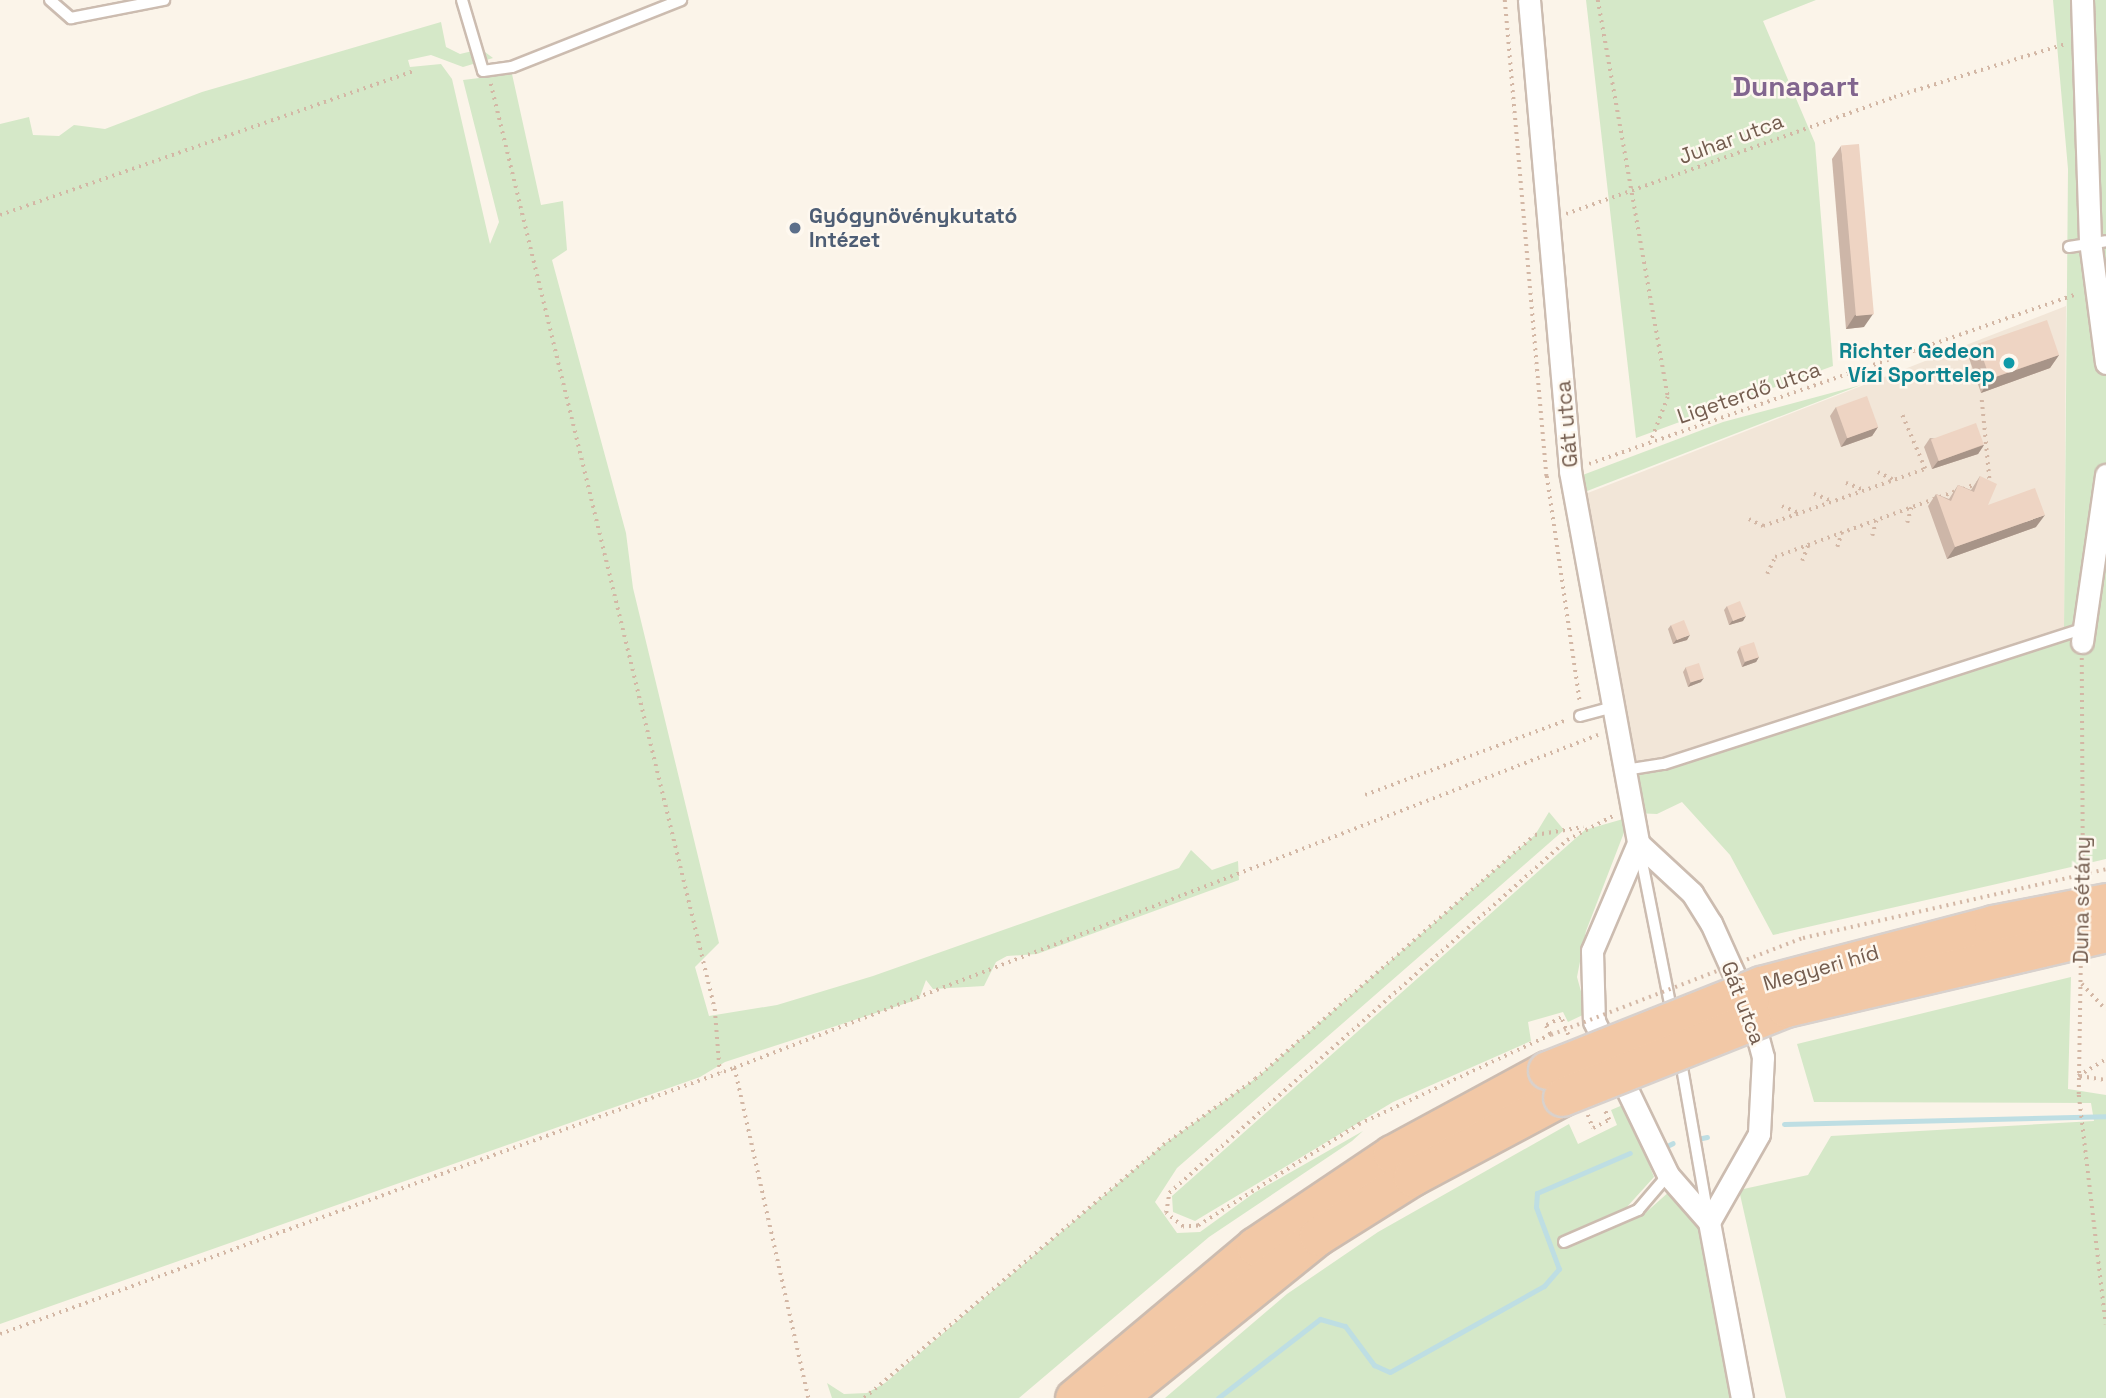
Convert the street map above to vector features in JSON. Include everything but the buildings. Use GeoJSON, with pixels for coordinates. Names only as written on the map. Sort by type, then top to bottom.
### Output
{"type":"FeatureCollection","features":[{"type":"Feature","properties":{"kind":"highway","name":"Megyeri híd"},"geometry":{"type":"LineString","coordinates":[[1547,1062],[1760,985],[1980,927],[2094,892]]}},
{"type":"Feature","properties":{"kind":"highway","name":"Megyeri híd"},"geometry":{"type":"LineString","coordinates":[[1547,1062],[1667,1050],[1786,1008],[2094,945]]}},
{"type":"Feature","properties":{"kind":"highway"},"geometry":{"type":"LineString","coordinates":[[1074,1398],[1191,1295],[1323,1198],[1547,1062]]}},
{"type":"Feature","properties":{"kind":"highway"},"geometry":{"type":"LineString","coordinates":[[1117,1398],[1318,1236],[1412,1177],[1547,1062]]}},
{"type":"Feature","properties":{"kind":"street","name":"Gát utca"},"geometry":{"type":"LineString","coordinates":[[1529,0],[1570,471],[1638,843],[1692,893],[1711,923],[1751,1012],[1763,1057],[1759,1134],[1709,1222]]}},
{"type":"Feature","properties":{"kind":"street"},"geometry":{"type":"LineString","coordinates":[[2082,0],[2098,241],[2096,287],[2106,363]]}},
{"type":"Feature","properties":{"kind":"street"},"geometry":{"type":"LineString","coordinates":[[2083,636],[2103,541],[2106,475]]}},
{"type":"Feature","properties":{"kind":"street"},"geometry":{"type":"LineString","coordinates":[[1638,843],[1592,951],[1589,990],[1603,1051],[1668,1175],[1709,1222],[1742,1398]]}},
{"type":"Feature","properties":{"kind":"lane"},"geometry":{"type":"LineString","coordinates":[[50,0],[71,18],[164,0]]}},
{"type":"Feature","properties":{"kind":"lane"},"geometry":{"type":"LineString","coordinates":[[462,0],[483,71],[512,67],[681,0]]}},
{"type":"Feature","properties":{"kind":"lane"},"geometry":{"type":"LineString","coordinates":[[2068,247],[2098,241]]}},
{"type":"Feature","properties":{"kind":"lane"},"geometry":{"type":"LineString","coordinates":[[1625,770],[1664,764],[2083,636]]}},
{"type":"Feature","properties":{"kind":"lane"},"geometry":{"type":"LineString","coordinates":[[1580,716],[1612,707]]}},
{"type":"Feature","properties":{"kind":"lane"},"geometry":{"type":"LineString","coordinates":[[1638,843],[1709,1222]]}},
{"type":"Feature","properties":{"kind":"lane"},"geometry":{"type":"LineString","coordinates":[[1564,1242],[1638,1210],[1668,1175]]}},
{"type":"Feature","properties":{"kind":"path"},"geometry":{"type":"LineString","coordinates":[[1365,795],[1580,716],[1547,476],[1505,0]]}},
{"type":"Feature","properties":{"kind":"path"},"geometry":{"type":"LineString","coordinates":[[1598,0],[1668,397],[1650,444]]}},
{"type":"Feature","properties":{"kind":"path","name":"Juhar utca"},"geometry":{"type":"LineString","coordinates":[[1549,219],[1630,193],[1894,97],[2084,38]]}},
{"type":"Feature","properties":{"kind":"path"},"geometry":{"type":"LineString","coordinates":[[483,71],[715,1009],[720,1073]]}},
{"type":"Feature","properties":{"kind":"path"},"geometry":{"type":"LineString","coordinates":[[0,215],[412,72]]}},
{"type":"Feature","properties":{"kind":"path","name":"Ligeterdő utca"},"geometry":{"type":"LineString","coordinates":[[1570,471],[2096,287]]}},
{"type":"Feature","properties":{"kind":"path"},"geometry":{"type":"LineString","coordinates":[[1982,400],[1991,479],[1987,495]]}},
{"type":"Feature","properties":{"kind":"path"},"geometry":{"type":"LineString","coordinates":[[1749,519],[1763,526],[1925,469],[1902,415]]}},
{"type":"Feature","properties":{"kind":"path"},"geometry":{"type":"LineString","coordinates":[[1878,472],[1894,480]]}},
{"type":"Feature","properties":{"kind":"path"},"geometry":{"type":"LineString","coordinates":[[1767,574],[1775,557],[1991,479]]}},
{"type":"Feature","properties":{"kind":"path"},"geometry":{"type":"LineString","coordinates":[[1846,483],[1864,490]]}},
{"type":"Feature","properties":{"kind":"path"},"geometry":{"type":"LineString","coordinates":[[1814,494],[1833,501]]}},
{"type":"Feature","properties":{"kind":"path"},"geometry":{"type":"LineString","coordinates":[[1782,506],[1799,513]]}},
{"type":"Feature","properties":{"kind":"path"},"geometry":{"type":"LineString","coordinates":[[1906,523],[1912,507]]}},
{"type":"Feature","properties":{"kind":"path"},"geometry":{"type":"LineString","coordinates":[[1872,536],[1877,520]]}},
{"type":"Feature","properties":{"kind":"path"},"geometry":{"type":"LineString","coordinates":[[1837,547],[1842,532]]}},
{"type":"Feature","properties":{"kind":"path"},"geometry":{"type":"LineString","coordinates":[[1802,561],[1808,545]]}},
{"type":"Feature","properties":{"kind":"path","name":"Duna sétány"},"geometry":{"type":"LineString","coordinates":[[2083,636],[2094,892]]}},
{"type":"Feature","properties":{"kind":"path"},"geometry":{"type":"LineString","coordinates":[[0,1334],[734,1068],[1616,729]]}},
{"type":"Feature","properties":{"kind":"path"},"geometry":{"type":"LineString","coordinates":[[864,1398],[1163,1145],[1255,1079],[1535,835],[1585,827],[1633,813]]}},
{"type":"Feature","properties":{"kind":"path"},"geometry":{"type":"LineString","coordinates":[[1547,1062],[1360,1124],[1198,1226],[1183,1227],[1166,1213],[1169,1193],[1585,827]]}},
{"type":"Feature","properties":{"kind":"path","name":"Duna sétány"},"geometry":{"type":"LineString","coordinates":[[2094,945],[2081,982],[2078,1076],[2082,1131],[2106,1324]]}},
{"type":"Feature","properties":{"kind":"path"},"geometry":{"type":"LineString","coordinates":[[2081,982],[2106,1010]]}},
{"type":"Feature","properties":{"kind":"path"},"geometry":{"type":"LineString","coordinates":[[2078,1076],[2106,1059]]}},
{"type":"Feature","properties":{"kind":"path"},"geometry":{"type":"LineString","coordinates":[[734,1068],[808,1398]]}},
{"type":"Feature","properties":{"kind":"path"},"geometry":{"type":"LineString","coordinates":[[2078,1076],[2106,1080]]}},
{"type":"Feature","properties":{"kind":"shaded area"},"geometry":{"type":"Polygon","coordinates":[[[2066,306],[2064,629],[1663,766],[1625,770],[1575,498],[2066,306]]]}},
{"type":"Feature","properties":{"kind":"green space"},"geometry":{"type":"Polygon","coordinates":[[[1586,0],[1816,0],[1763,21],[1815,143],[1833,366],[1636,438],[1586,0]]]}},
{"type":"Feature","properties":{"kind":"green space"},"geometry":{"type":"Polygon","coordinates":[[[2053,0],[2106,0],[2106,859],[1773,935],[1730,855],[1682,802],[1657,814],[1633,813],[1625,770],[1663,766],[2064,629],[2068,169],[2053,0]]]}},
{"type":"Feature","properties":{"kind":"green space"},"geometry":{"type":"Polygon","coordinates":[[[441,22],[446,47],[460,54],[481,49],[493,58],[463,67],[431,55],[408,60],[410,67],[441,64],[452,79],[490,244],[499,222],[463,80],[512,74],[541,205],[563,201],[567,250],[552,260],[626,533],[633,588],[719,943],[695,967],[709,1016],[777,1005],[873,976],[1179,868],[1191,850],[1212,870],[1238,861],[1239,880],[1037,954],[1007,956],[996,962],[984,986],[933,989],[926,980],[919,999],[725,1062],[700,1077],[0,1324],[0,124],[29,117],[33,135],[59,136],[74,125],[105,129],[202,92],[441,22]]]}},
{"type":"Feature","properties":{"kind":"green space"},"geometry":{"type":"Polygon","coordinates":[[[1861,385],[1582,493],[1580,476],[1723,422],[1861,385]]]}},
{"type":"Feature","properties":{"kind":"green space"},"geometry":{"type":"Polygon","coordinates":[[[1549,812],[1564,830],[1177,1168],[1155,1202],[1177,1233],[1200,1232],[1254,1193],[1363,1131],[1352,1141],[1209,1237],[1019,1398],[832,1398],[827,1383],[844,1394],[867,1393],[885,1383],[1163,1145],[1255,1079],[1535,835],[1549,812]]]}},
{"type":"Feature","properties":{"kind":"green space"},"geometry":{"type":"Polygon","coordinates":[[[1630,817],[1586,931],[1577,977],[1587,1013],[1568,1022],[1563,1012],[1528,1022],[1531,1041],[1393,1102],[1195,1221],[1173,1212],[1172,1196],[1585,830],[1630,817]]]}},
{"type":"Feature","properties":{"kind":"green space"},"geometry":{"type":"Polygon","coordinates":[[[2071,977],[2068,1089],[2106,1095],[2106,1398],[1786,1398],[1739,1190],[1808,1175],[1831,1136],[2094,1121],[2091,1103],[1814,1102],[1797,1044],[2071,977]]]}},
{"type":"Feature","properties":{"kind":"green space"},"geometry":{"type":"Polygon","coordinates":[[[1625,1104],[1654,1177],[1626,1208],[1560,1236],[1563,1247],[1642,1216],[1671,1190],[1702,1227],[1737,1398],[1165,1398],[1287,1294],[1378,1232],[1569,1124],[1578,1144],[1617,1125],[1611,1110],[1625,1104]]]}},
{"type":"Feature","properties":{"kind":"waterway"},"geometry":{"type":"LineString","coordinates":[[1784,1124],[2106,1116]]}},
{"type":"Feature","properties":{"kind":"waterway"},"geometry":{"type":"LineString","coordinates":[[1702,1138],[1707,1137]]}},
{"type":"Feature","properties":{"kind":"waterway"},"geometry":{"type":"LineString","coordinates":[[1669,1145],[1673,1143]]}},
{"type":"Feature","properties":{"kind":"waterway"},"geometry":{"type":"LineString","coordinates":[[1218,1398],[1320,1319],[1345,1326],[1374,1365],[1390,1372],[1544,1286],[1559,1269],[1536,1207],[1537,1193],[1630,1153]]}},
{"type":"Feature","properties":{"kind":"place","name":"Gyógynövénykutató Intézet"},"geometry":{"type":"Point","coordinates":[795,228]}},
{"type":"Feature","properties":{"kind":"place","name":"Richter Gedeon Vízi Sporttelep"},"geometry":{"type":"Point","coordinates":[2009,363]}},
{"type":"Feature","properties":{"kind":"district","name":"Dunapart"},"geometry":{"type":"Point","coordinates":[1796,86]}}]}
